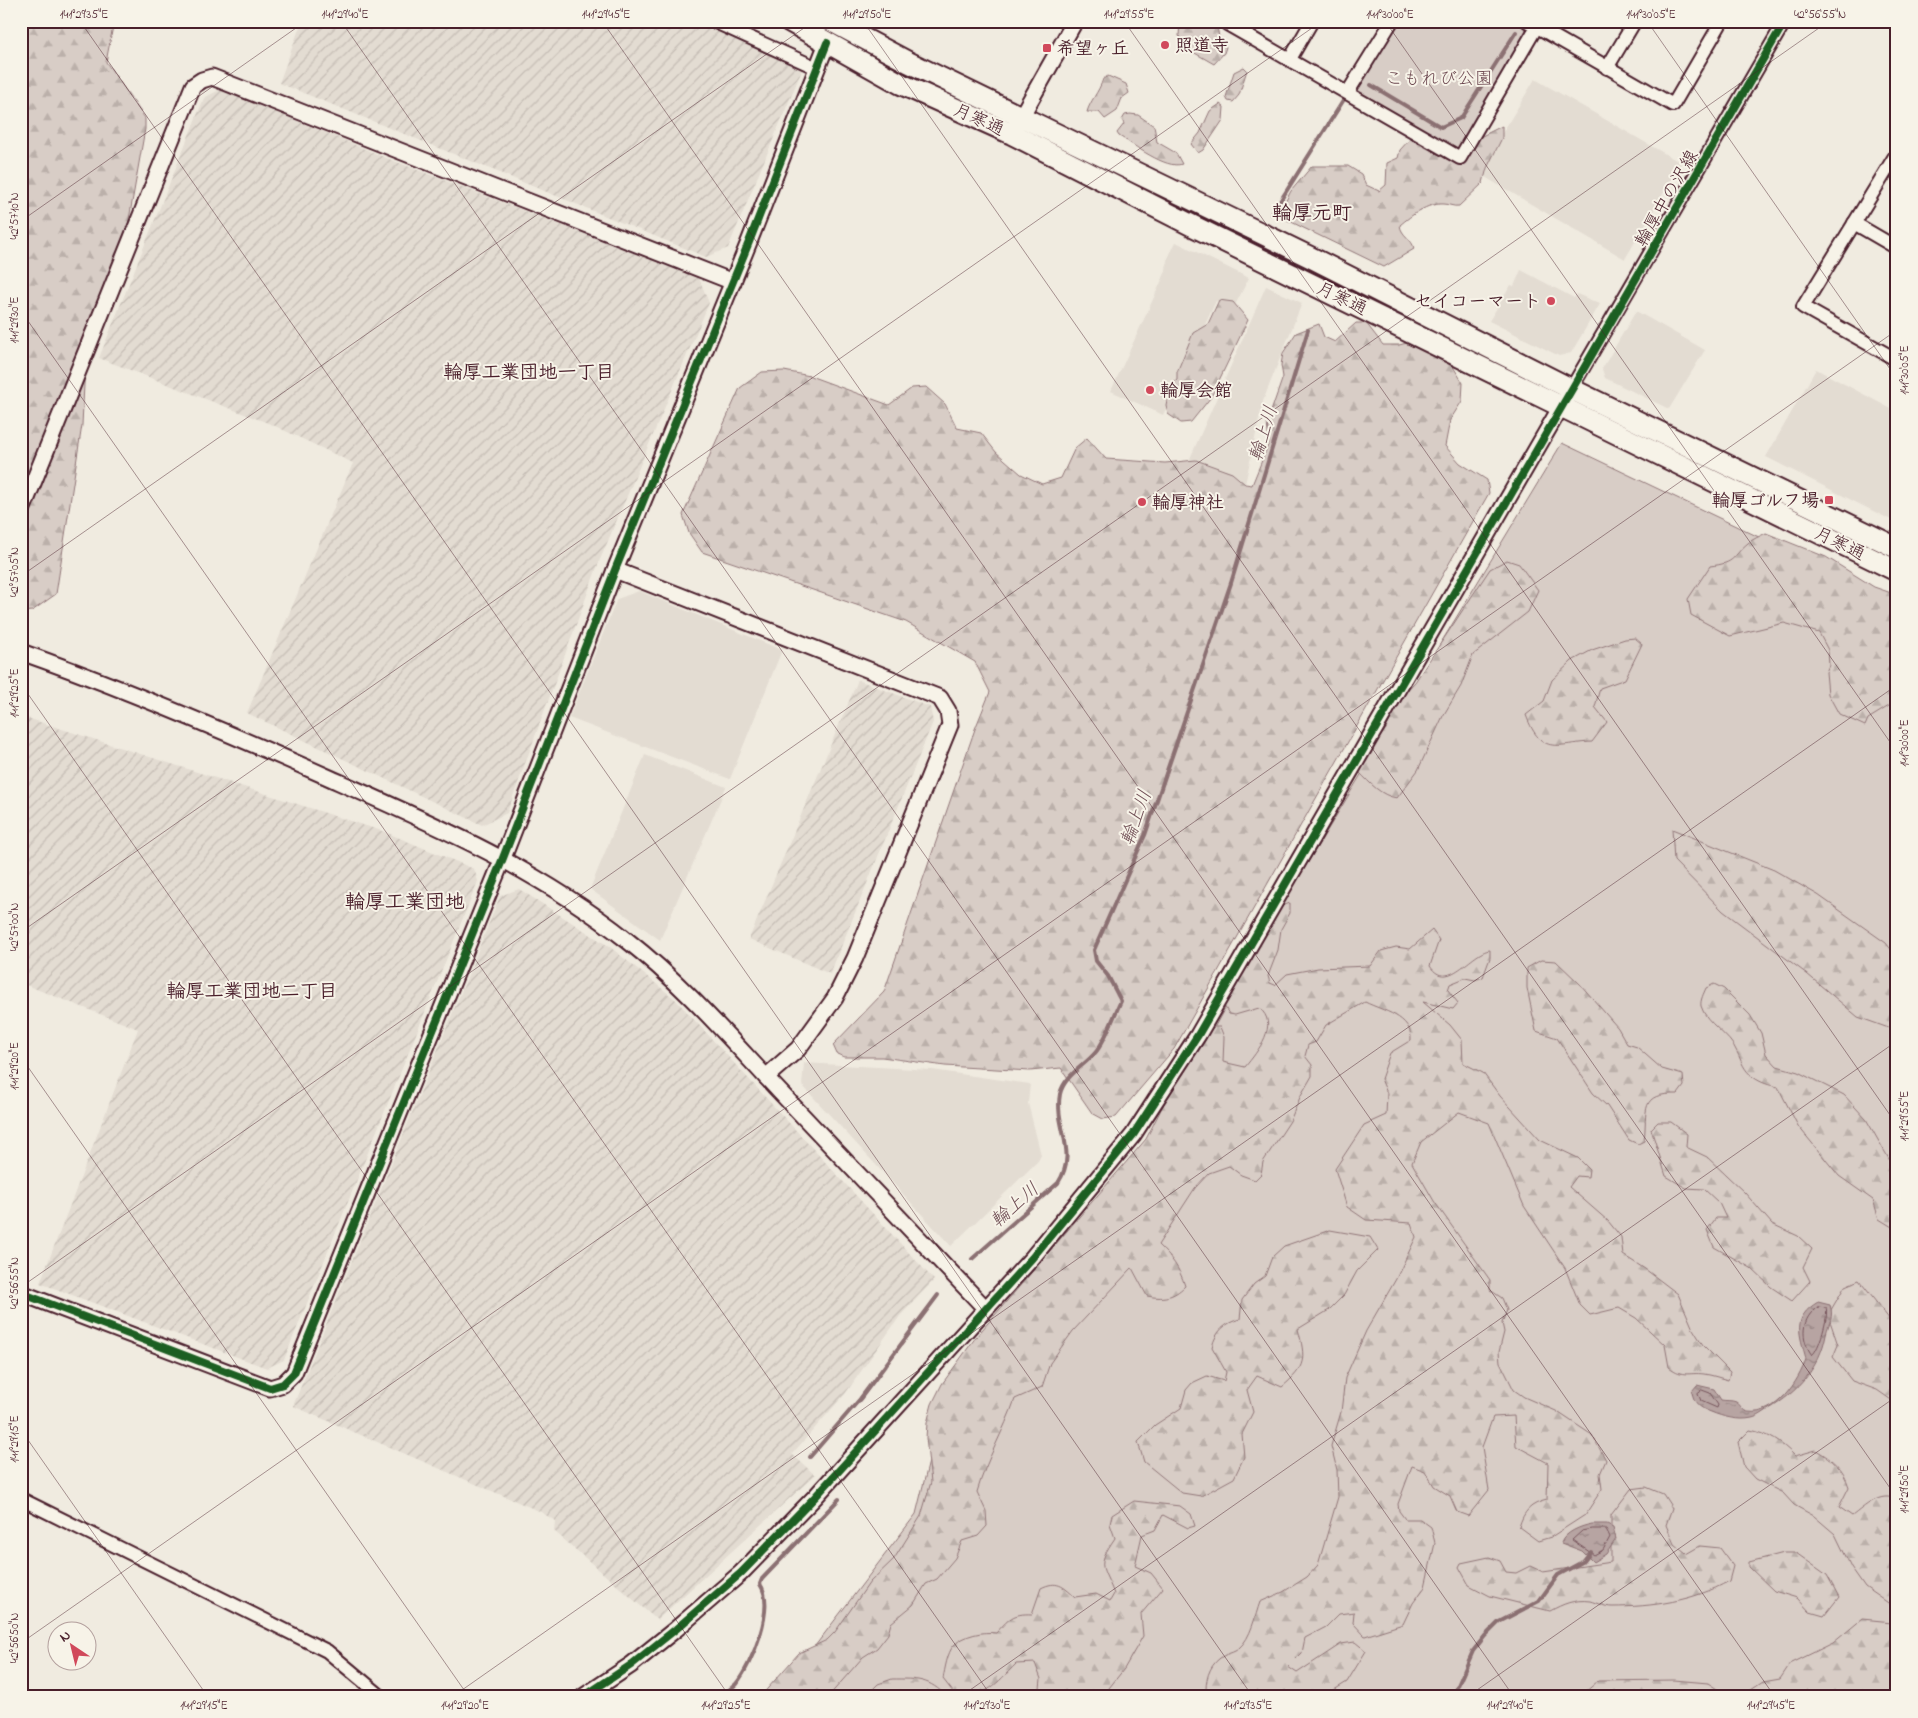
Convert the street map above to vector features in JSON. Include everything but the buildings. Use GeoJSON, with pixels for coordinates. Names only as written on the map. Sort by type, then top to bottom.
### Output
{"type":"FeatureCollection","features":[{"type":"Feature","properties":{"kind":"highway","name":"月寒通"},"geometry":{"type":"LineString","coordinates":[[789,21],[900,84],[1016,125],[1310,257],[1571,389],[1897,548]]}},
{"type":"Feature","properties":{"kind":"highway","name":"月寒通"},"geometry":{"type":"LineString","coordinates":[[831,21],[1016,125],[1560,407],[1897,571]]}},
{"type":"Feature","properties":{"kind":"street"},"geometry":{"type":"LineString","coordinates":[[713,21],[817,68]]}},
{"type":"Feature","properties":{"kind":"street"},"geometry":{"type":"LineString","coordinates":[[1016,125],[1075,21]]}},
{"type":"Feature","properties":{"kind":"street"},"geometry":{"type":"LineString","coordinates":[[1228,21],[1227,24],[1460,158],[1535,23],[1607,68],[1673,105],[1722,21]]}},
{"type":"Feature","properties":{"kind":"street"},"geometry":{"type":"LineString","coordinates":[[1290,59],[1312,21]]}},
{"type":"Feature","properties":{"kind":"street"},"geometry":{"type":"LineString","coordinates":[[1348,92],[1392,21]]}},
{"type":"Feature","properties":{"kind":"street"},"geometry":{"type":"LineString","coordinates":[[1607,68],[1635,21]]}},
{"type":"Feature","properties":{"kind":"street","name":"輪厚中の沢線"},"geometry":{"type":"LineString","coordinates":[[1571,389],[1785,21]]}},
{"type":"Feature","properties":{"kind":"street"},"geometry":{"type":"LineString","coordinates":[[21,1293],[270,1388],[283,1384],[294,1373],[503,858],[615,570],[733,282],[827,43]]}},
{"type":"Feature","properties":{"kind":"street"},"geometry":{"type":"LineString","coordinates":[[21,513],[193,86],[202,80],[212,77],[733,282]]}},
{"type":"Feature","properties":{"kind":"street"},"geometry":{"type":"LineString","coordinates":[[1897,153],[1803,307],[1897,360]]}},
{"type":"Feature","properties":{"kind":"street"},"geometry":{"type":"LineString","coordinates":[[1854,224],[1897,248]]}},
{"type":"Feature","properties":{"kind":"street"},"geometry":{"type":"LineString","coordinates":[[583,1697],[631,1665],[740,1573],[815,1497],[1032,1258],[1133,1135],[1198,1035],[1571,389]]}},
{"type":"Feature","properties":{"kind":"street"},"geometry":{"type":"LineString","coordinates":[[615,570],[940,698],[948,711],[950,725],[855,958],[834,998],[798,1049],[766,1077]]}},
{"type":"Feature","properties":{"kind":"street"},"geometry":{"type":"LineString","coordinates":[[21,652],[81,673],[260,746],[448,830],[503,858],[566,897],[628,941],[686,993],[985,1308]]}},
{"type":"Feature","properties":{"kind":"street"},"geometry":{"type":"LineString","coordinates":[[21,1499],[327,1651],[382,1697]]}},
{"type":"Feature","properties":{"kind":"shaded area"},"geometry":{"type":"Polygon","coordinates":[[[302,21],[701,21],[802,70],[728,248],[706,257],[279,83],[302,21]]]}},
{"type":"Feature","properties":{"kind":"shaded area"},"geometry":{"type":"Polygon","coordinates":[[[1535,79],[1681,163],[1625,259],[1478,173],[1535,79]]]}},
{"type":"Feature","properties":{"kind":"shaded area"},"geometry":{"type":"Polygon","coordinates":[[[221,89],[384,157],[699,278],[709,303],[599,562],[507,813],[482,825],[247,713],[353,463],[273,425],[99,358],[204,98],[221,89]]]}},
{"type":"Feature","properties":{"kind":"shaded area"},"geometry":{"type":"Polygon","coordinates":[[[1176,242],[1249,278],[1233,309],[1216,301],[1163,415],[1111,391],[1166,271],[1167,260],[1176,242]]]}},
{"type":"Feature","properties":{"kind":"shaded area"},"geometry":{"type":"Polygon","coordinates":[[[1521,270],[1574,298],[1577,294],[1600,304],[1571,353],[1559,356],[1489,321],[1511,285],[1514,286],[1521,270]]]}},
{"type":"Feature","properties":{"kind":"shaded area"},"geometry":{"type":"Polygon","coordinates":[[[1266,286],[1302,303],[1263,401],[1244,489],[1188,463],[1266,286]]]}},
{"type":"Feature","properties":{"kind":"shaded area"},"geometry":{"type":"Polygon","coordinates":[[[1636,311],[1705,350],[1669,409],[1605,378],[1602,369],[1636,311]]]}},
{"type":"Feature","properties":{"kind":"shaded area"},"geometry":{"type":"Polygon","coordinates":[[[1816,369],[1897,412],[1897,510],[1891,520],[1766,457],[1816,369]]]}},
{"type":"Feature","properties":{"kind":"shaded area"},"geometry":{"type":"Polygon","coordinates":[[[639,591],[782,650],[730,779],[569,718],[617,599],[639,591]]]}},
{"type":"Feature","properties":{"kind":"shaded area"},"geometry":{"type":"Polygon","coordinates":[[[858,680],[930,707],[933,722],[830,974],[749,939],[858,680]]]}},
{"type":"Feature","properties":{"kind":"shaded area"},"geometry":{"type":"Polygon","coordinates":[[[21,716],[385,832],[474,869],[478,881],[284,1360],[267,1368],[40,1283],[138,1029],[21,983],[21,716]]]}},
{"type":"Feature","properties":{"kind":"shaded area"},"geometry":{"type":"Polygon","coordinates":[[[645,755],[726,787],[660,940],[590,889],[645,755]]]}},
{"type":"Feature","properties":{"kind":"shaded area"},"geometry":{"type":"Polygon","coordinates":[[[519,889],[610,947],[675,999],[934,1280],[900,1316],[845,1394],[792,1454],[815,1475],[657,1620],[554,1531],[555,1521],[541,1512],[293,1406],[500,896],[519,889]]]}},
{"type":"Feature","properties":{"kind":"shaded area"},"geometry":{"type":"Polygon","coordinates":[[[804,1063],[932,1070],[1030,1084],[1028,1103],[1041,1155],[1038,1161],[951,1246],[802,1085],[804,1063]]]}},
{"type":"Feature","properties":{"kind":"green space"},"geometry":{"type":"Polygon","coordinates":[[[21,21],[114,21],[106,62],[145,118],[145,129],[119,276],[87,324],[82,425],[56,594],[32,611],[21,612],[21,21]]]}},
{"type":"Feature","properties":{"kind":"green space"},"geometry":{"type":"Polygon","coordinates":[[[1180,21],[1216,21],[1219,37],[1226,47],[1224,53],[1214,64],[1193,52],[1179,36],[1180,21]]]}},
{"type":"Feature","properties":{"kind":"green space","name":"こもれび公園"},"geometry":{"type":"Polygon","coordinates":[[[1392,21],[1527,21],[1537,27],[1460,158],[1348,92],[1392,21]]]}},
{"type":"Feature","properties":{"kind":"green space"},"geometry":{"type":"Polygon","coordinates":[[[1244,67],[1247,70],[1239,95],[1233,102],[1228,101],[1226,97],[1234,72],[1244,67]]]}},
{"type":"Feature","properties":{"kind":"green space"},"geometry":{"type":"Polygon","coordinates":[[[1108,76],[1126,84],[1129,93],[1122,98],[1117,111],[1105,119],[1099,112],[1087,112],[1103,79],[1108,76]]]}},
{"type":"Feature","properties":{"kind":"green space"},"geometry":{"type":"Polygon","coordinates":[[[1220,104],[1224,107],[1223,120],[1203,150],[1198,153],[1191,144],[1200,133],[1210,111],[1220,104]]]}},
{"type":"Feature","properties":{"kind":"green space"},"geometry":{"type":"Polygon","coordinates":[[[1125,115],[1138,115],[1154,126],[1157,142],[1176,153],[1182,164],[1175,165],[1159,160],[1119,136],[1117,133],[1124,124],[1122,120],[1125,115]]]}},
{"type":"Feature","properties":{"kind":"green space"},"geometry":{"type":"Polygon","coordinates":[[[1502,126],[1502,138],[1487,168],[1483,183],[1459,206],[1431,205],[1400,225],[1402,232],[1412,243],[1414,249],[1384,267],[1281,217],[1280,212],[1291,191],[1312,166],[1348,166],[1361,174],[1366,185],[1379,191],[1386,185],[1387,163],[1398,158],[1400,150],[1410,139],[1447,159],[1458,161],[1480,137],[1502,126]]]}},
{"type":"Feature","properties":{"kind":"green space"},"geometry":{"type":"Polygon","coordinates":[[[1219,300],[1233,302],[1248,320],[1211,397],[1191,422],[1181,423],[1168,414],[1166,406],[1170,386],[1177,380],[1177,372],[1193,333],[1208,324],[1219,300]]]}},
{"type":"Feature","properties":{"kind":"green space"},"geometry":{"type":"Polygon","coordinates":[[[1356,323],[1366,323],[1383,345],[1399,345],[1411,342],[1452,365],[1463,383],[1462,401],[1450,420],[1445,446],[1460,463],[1487,480],[1489,493],[1174,1049],[1116,1117],[1103,1119],[1092,1113],[1061,1068],[1030,1071],[945,1066],[882,1057],[844,1057],[837,1054],[833,1045],[884,992],[975,729],[990,692],[975,662],[906,622],[702,552],[689,533],[683,515],[740,388],[762,372],[784,371],[810,376],[889,405],[912,388],[926,387],[945,404],[957,428],[981,433],[996,452],[1021,474],[1042,484],[1061,478],[1075,448],[1087,438],[1106,459],[1165,463],[1196,460],[1232,473],[1245,484],[1252,485],[1269,443],[1267,423],[1283,377],[1281,365],[1283,353],[1296,333],[1319,324],[1324,337],[1335,342],[1356,323]]]}},
{"type":"Feature","properties":{"kind":"green space"},"geometry":{"type":"Polygon","coordinates":[[[1562,443],[1897,603],[1897,1697],[776,1697],[916,1514],[948,1384],[1150,1145],[1273,920],[1562,443]]]}},
{"type":"Feature","properties":{"kind":"green space"},"geometry":{"type":"Polygon","coordinates":[[[1766,533],[1826,557],[1874,587],[1897,595],[1897,701],[1868,719],[1865,726],[1839,714],[1828,694],[1826,672],[1829,665],[1828,650],[1819,633],[1784,623],[1730,636],[1691,615],[1688,599],[1710,566],[1719,565],[1733,559],[1748,543],[1766,533]]]}},
{"type":"Feature","properties":{"kind":"green space"},"geometry":{"type":"Polygon","coordinates":[[[1507,560],[1519,564],[1538,590],[1528,612],[1473,655],[1461,686],[1443,716],[1418,770],[1397,798],[1386,795],[1359,772],[1360,763],[1386,729],[1399,699],[1415,682],[1490,569],[1507,560]]]}},
{"type":"Feature","properties":{"kind":"green space"},"geometry":{"type":"Polygon","coordinates":[[[1635,638],[1642,644],[1625,679],[1600,688],[1595,707],[1607,722],[1592,742],[1552,745],[1538,738],[1526,715],[1544,701],[1552,680],[1572,661],[1592,650],[1625,639],[1635,638]]]}},
{"type":"Feature","properties":{"kind":"green space"},"geometry":{"type":"Polygon","coordinates":[[[1672,829],[1774,870],[1818,895],[1886,943],[1897,957],[1897,1031],[1858,1017],[1807,974],[1723,911],[1674,861],[1672,829]]]}},
{"type":"Feature","properties":{"kind":"green space"},"geometry":{"type":"Polygon","coordinates":[[[1290,903],[1290,913],[1281,929],[1278,950],[1268,976],[1270,983],[1275,985],[1287,974],[1318,968],[1370,966],[1381,951],[1396,947],[1410,949],[1432,930],[1439,940],[1430,966],[1437,973],[1444,975],[1452,973],[1483,952],[1490,950],[1490,958],[1483,977],[1475,980],[1465,978],[1450,984],[1448,990],[1458,1003],[1453,1009],[1423,1002],[1450,1025],[1462,1040],[1463,1063],[1483,1073],[1500,1096],[1540,1140],[1578,1158],[1589,1169],[1588,1177],[1577,1176],[1569,1187],[1608,1221],[1621,1237],[1623,1255],[1678,1294],[1693,1329],[1703,1345],[1730,1372],[1728,1380],[1704,1374],[1682,1374],[1669,1367],[1665,1345],[1636,1318],[1619,1308],[1590,1315],[1580,1305],[1565,1268],[1524,1206],[1489,1123],[1459,1112],[1421,1142],[1412,1163],[1434,1201],[1490,1280],[1490,1290],[1502,1298],[1507,1310],[1502,1323],[1504,1332],[1499,1352],[1500,1362],[1514,1390],[1524,1397],[1556,1411],[1592,1435],[1606,1460],[1600,1474],[1602,1489],[1585,1515],[1551,1537],[1538,1541],[1519,1527],[1528,1509],[1547,1500],[1548,1463],[1516,1446],[1514,1416],[1493,1417],[1482,1447],[1489,1490],[1468,1516],[1457,1512],[1450,1496],[1434,1486],[1425,1471],[1412,1466],[1398,1504],[1399,1511],[1405,1519],[1420,1519],[1431,1527],[1435,1543],[1425,1587],[1413,1603],[1403,1624],[1365,1636],[1353,1623],[1354,1612],[1339,1614],[1326,1627],[1305,1638],[1302,1653],[1288,1667],[1297,1673],[1341,1644],[1355,1642],[1366,1651],[1347,1682],[1334,1690],[1334,1697],[1215,1697],[1206,1690],[1208,1675],[1216,1661],[1238,1649],[1247,1639],[1260,1602],[1283,1592],[1307,1577],[1318,1565],[1338,1497],[1337,1470],[1331,1446],[1341,1412],[1345,1378],[1366,1331],[1396,1279],[1416,1237],[1411,1223],[1366,1220],[1347,1207],[1335,1169],[1364,1125],[1386,1115],[1387,1093],[1381,1079],[1390,1053],[1411,1040],[1407,1025],[1402,1020],[1365,1002],[1326,1025],[1316,1042],[1308,1045],[1305,1056],[1312,1065],[1312,1076],[1301,1095],[1290,1121],[1263,1162],[1261,1174],[1255,1180],[1241,1175],[1229,1166],[1209,1173],[1195,1188],[1158,1245],[1175,1263],[1185,1286],[1168,1297],[1147,1296],[1132,1268],[1073,1331],[1050,1363],[1042,1387],[1015,1399],[985,1468],[977,1492],[986,1511],[987,1526],[978,1536],[962,1541],[955,1558],[937,1579],[926,1584],[913,1605],[891,1623],[888,1634],[877,1648],[863,1657],[828,1697],[760,1697],[799,1653],[827,1640],[835,1632],[870,1582],[894,1559],[921,1516],[931,1482],[926,1438],[927,1423],[932,1404],[942,1384],[976,1337],[1146,1139],[1182,1068],[1208,1027],[1220,1027],[1224,1037],[1223,1062],[1245,1067],[1261,1046],[1265,1038],[1268,1022],[1265,1014],[1259,1008],[1235,1015],[1229,1014],[1223,1004],[1277,908],[1290,903]]]}},
{"type":"Feature","properties":{"kind":"green space"},"geometry":{"type":"Polygon","coordinates":[[[1541,960],[1556,961],[1580,984],[1618,1028],[1627,1044],[1637,1047],[1662,1069],[1683,1075],[1684,1086],[1678,1094],[1665,1094],[1651,1100],[1646,1112],[1644,1141],[1638,1144],[1629,1140],[1607,1106],[1593,1093],[1557,1038],[1536,1031],[1527,988],[1527,968],[1541,960]]]}},
{"type":"Feature","properties":{"kind":"green space"},"geometry":{"type":"Polygon","coordinates":[[[1714,984],[1724,989],[1750,1015],[1761,1033],[1766,1054],[1777,1066],[1798,1072],[1844,1095],[1866,1119],[1893,1166],[1897,1165],[1897,1230],[1879,1219],[1873,1200],[1839,1176],[1798,1126],[1778,1087],[1759,1081],[1747,1071],[1734,1046],[1708,1018],[1701,1006],[1706,988],[1714,984]]]}},
{"type":"Feature","properties":{"kind":"green space"},"geometry":{"type":"Polygon","coordinates":[[[1658,1122],[1671,1122],[1687,1134],[1686,1147],[1707,1157],[1745,1193],[1772,1224],[1798,1236],[1812,1249],[1803,1267],[1810,1281],[1792,1301],[1771,1287],[1751,1268],[1714,1247],[1707,1230],[1716,1218],[1726,1218],[1719,1203],[1704,1189],[1686,1188],[1666,1176],[1651,1129],[1658,1122]]]}},
{"type":"Feature","properties":{"kind":"green space"},"geometry":{"type":"Polygon","coordinates":[[[1330,1230],[1370,1237],[1378,1250],[1357,1271],[1344,1295],[1329,1310],[1298,1329],[1303,1355],[1300,1368],[1296,1374],[1282,1387],[1257,1376],[1247,1390],[1253,1412],[1242,1434],[1244,1457],[1234,1478],[1201,1496],[1182,1493],[1144,1462],[1138,1442],[1155,1425],[1181,1408],[1186,1390],[1192,1383],[1207,1376],[1224,1381],[1226,1372],[1212,1347],[1214,1341],[1222,1329],[1240,1319],[1242,1300],[1254,1284],[1265,1276],[1272,1257],[1284,1246],[1330,1230]]]}},
{"type":"Feature","properties":{"kind":"green space"},"geometry":{"type":"Polygon","coordinates":[[[1859,1280],[1890,1320],[1897,1323],[1897,1404],[1877,1390],[1852,1381],[1833,1357],[1838,1345],[1828,1315],[1845,1286],[1859,1280]]]}},
{"type":"Feature","properties":{"kind":"green space"},"geometry":{"type":"Polygon","coordinates":[[[1750,1430],[1774,1439],[1795,1456],[1816,1450],[1832,1461],[1844,1475],[1849,1487],[1839,1507],[1852,1516],[1867,1504],[1879,1498],[1891,1497],[1897,1500],[1897,1609],[1865,1587],[1851,1567],[1835,1534],[1814,1516],[1794,1505],[1783,1493],[1755,1479],[1744,1467],[1738,1442],[1750,1430]]]}},
{"type":"Feature","properties":{"kind":"green space"},"geometry":{"type":"Polygon","coordinates":[[[1646,1487],[1663,1494],[1672,1508],[1666,1525],[1674,1544],[1686,1554],[1700,1546],[1720,1548],[1733,1566],[1729,1581],[1702,1594],[1672,1602],[1612,1607],[1590,1601],[1574,1601],[1550,1611],[1490,1596],[1469,1585],[1459,1567],[1461,1563],[1489,1557],[1500,1561],[1506,1572],[1516,1573],[1530,1566],[1543,1572],[1611,1562],[1611,1515],[1631,1489],[1646,1487]]]}},
{"type":"Feature","properties":{"kind":"green space"},"geometry":{"type":"Polygon","coordinates":[[[1134,1501],[1180,1506],[1191,1514],[1195,1526],[1188,1528],[1163,1515],[1155,1530],[1142,1535],[1135,1566],[1151,1573],[1163,1588],[1141,1614],[1143,1636],[1124,1669],[1102,1697],[1039,1697],[1041,1679],[1035,1663],[1016,1664],[984,1692],[957,1697],[943,1679],[948,1657],[954,1645],[974,1634],[996,1633],[1015,1616],[1032,1614],[1041,1588],[1056,1584],[1075,1597],[1096,1594],[1110,1601],[1114,1594],[1104,1571],[1103,1561],[1115,1538],[1110,1524],[1112,1515],[1134,1501]]]}},
{"type":"Feature","properties":{"kind":"green space"},"geometry":{"type":"Polygon","coordinates":[[[1784,1553],[1796,1553],[1827,1575],[1839,1597],[1824,1616],[1810,1612],[1797,1598],[1774,1591],[1749,1567],[1749,1562],[1784,1553]]]}},
{"type":"Feature","properties":{"kind":"green space"},"geometry":{"type":"Polygon","coordinates":[[[1862,1619],[1892,1622],[1897,1625],[1897,1697],[1733,1697],[1748,1692],[1763,1682],[1780,1679],[1790,1664],[1833,1643],[1862,1619]]]}},
{"type":"Feature","properties":{"kind":"green space"},"geometry":{"type":"Polygon","coordinates":[[[892,1679],[922,1681],[934,1686],[947,1697],[865,1697],[878,1684],[892,1679]]]}},
{"type":"Feature","properties":{"kind":"green space"},"geometry":{"type":"Polygon","coordinates":[[[1674,1680],[1708,1683],[1729,1697],[1579,1697],[1598,1681],[1674,1680]]]}},
{"type":"Feature","properties":{"kind":"water"},"geometry":{"type":"Polygon","coordinates":[[[1818,1302],[1830,1305],[1831,1309],[1831,1320],[1823,1346],[1813,1368],[1789,1395],[1759,1416],[1747,1419],[1736,1419],[1721,1415],[1704,1409],[1696,1402],[1692,1391],[1697,1385],[1714,1389],[1721,1400],[1736,1402],[1748,1412],[1758,1412],[1777,1403],[1792,1386],[1803,1368],[1806,1359],[1800,1334],[1801,1320],[1809,1308],[1818,1302]]]}},
{"type":"Feature","properties":{"kind":"water"},"geometry":{"type":"Polygon","coordinates":[[[1592,1524],[1607,1524],[1613,1527],[1616,1539],[1606,1554],[1593,1562],[1582,1551],[1561,1543],[1566,1536],[1578,1528],[1592,1524]]]}},
{"type":"Feature","properties":{"kind":"waterway","name":"輪上川"},"geometry":{"type":"LineString","coordinates":[[1371,85],[1441,127],[1461,118],[1516,32]]}},
{"type":"Feature","properties":{"kind":"waterway","name":"輪上川"},"geometry":{"type":"LineString","coordinates":[[1272,214],[1343,101]]}},
{"type":"Feature","properties":{"kind":"waterway","name":"輪上川"},"geometry":{"type":"LineString","coordinates":[[972,1259],[1058,1183],[1064,1171],[1066,1150],[1059,1106],[1062,1088],[1070,1077],[1099,1048],[1121,1001],[1108,976],[1096,961],[1094,950],[1145,835],[1231,583],[1308,330]]}},
{"type":"Feature","properties":{"kind":"waterway","name":"輪上川"},"geometry":{"type":"LineString","coordinates":[[810,1457],[860,1399],[938,1295]]}},
{"type":"Feature","properties":{"kind":"waterway","name":"輪上川"},"geometry":{"type":"LineString","coordinates":[[720,1697],[736,1684],[755,1650],[764,1620],[764,1594],[760,1584],[762,1579],[839,1499]]}},
{"type":"Feature","properties":{"kind":"waterway"},"geometry":{"type":"LineString","coordinates":[[1453,1697],[1473,1651],[1485,1636],[1499,1622],[1539,1601],[1558,1575],[1584,1561],[1591,1552]]}},
{"type":"Feature","properties":{"kind":"cycle path"},"geometry":{"type":"LineString","coordinates":[[583,1697],[631,1665],[741,1573],[815,1497],[1032,1258],[1133,1135],[1198,1035],[1785,21]]}},
{"type":"Feature","properties":{"kind":"cycle path"},"geometry":{"type":"LineString","coordinates":[[21,1293],[270,1388],[283,1384],[294,1373],[503,858],[615,570],[749,242],[827,43]]}},
{"type":"Feature","properties":{"kind":"place","name":"照道寺"},"geometry":{"type":"Point","coordinates":[1165,45]}},
{"type":"Feature","properties":{"kind":"place","name":"希望ヶ丘"},"geometry":{"type":"Point","coordinates":[1047,48]}},
{"type":"Feature","properties":{"kind":"place","name":"セイコーマート"},"geometry":{"type":"Point","coordinates":[1551,301]}},
{"type":"Feature","properties":{"kind":"place","name":"輪厚会館"},"geometry":{"type":"Point","coordinates":[1150,390]}},
{"type":"Feature","properties":{"kind":"place","name":"輪厚ゴルフ場"},"geometry":{"type":"Point","coordinates":[1829,500]}},
{"type":"Feature","properties":{"kind":"place","name":"輪厚神社"},"geometry":{"type":"Point","coordinates":[1142,502]}},
{"type":"Feature","properties":{"kind":"district","name":"輪厚元町"},"geometry":{"type":"Point","coordinates":[1312,212]}},
{"type":"Feature","properties":{"kind":"district","name":"輪厚工業団地一丁目"},"geometry":{"type":"Point","coordinates":[529,371]}},
{"type":"Feature","properties":{"kind":"district","name":"輪厚工業団地"},"geometry":{"type":"Point","coordinates":[405,901]}},
{"type":"Feature","properties":{"kind":"district","name":"輪厚工業団地二丁目"},"geometry":{"type":"Point","coordinates":[252,990]}}]}
